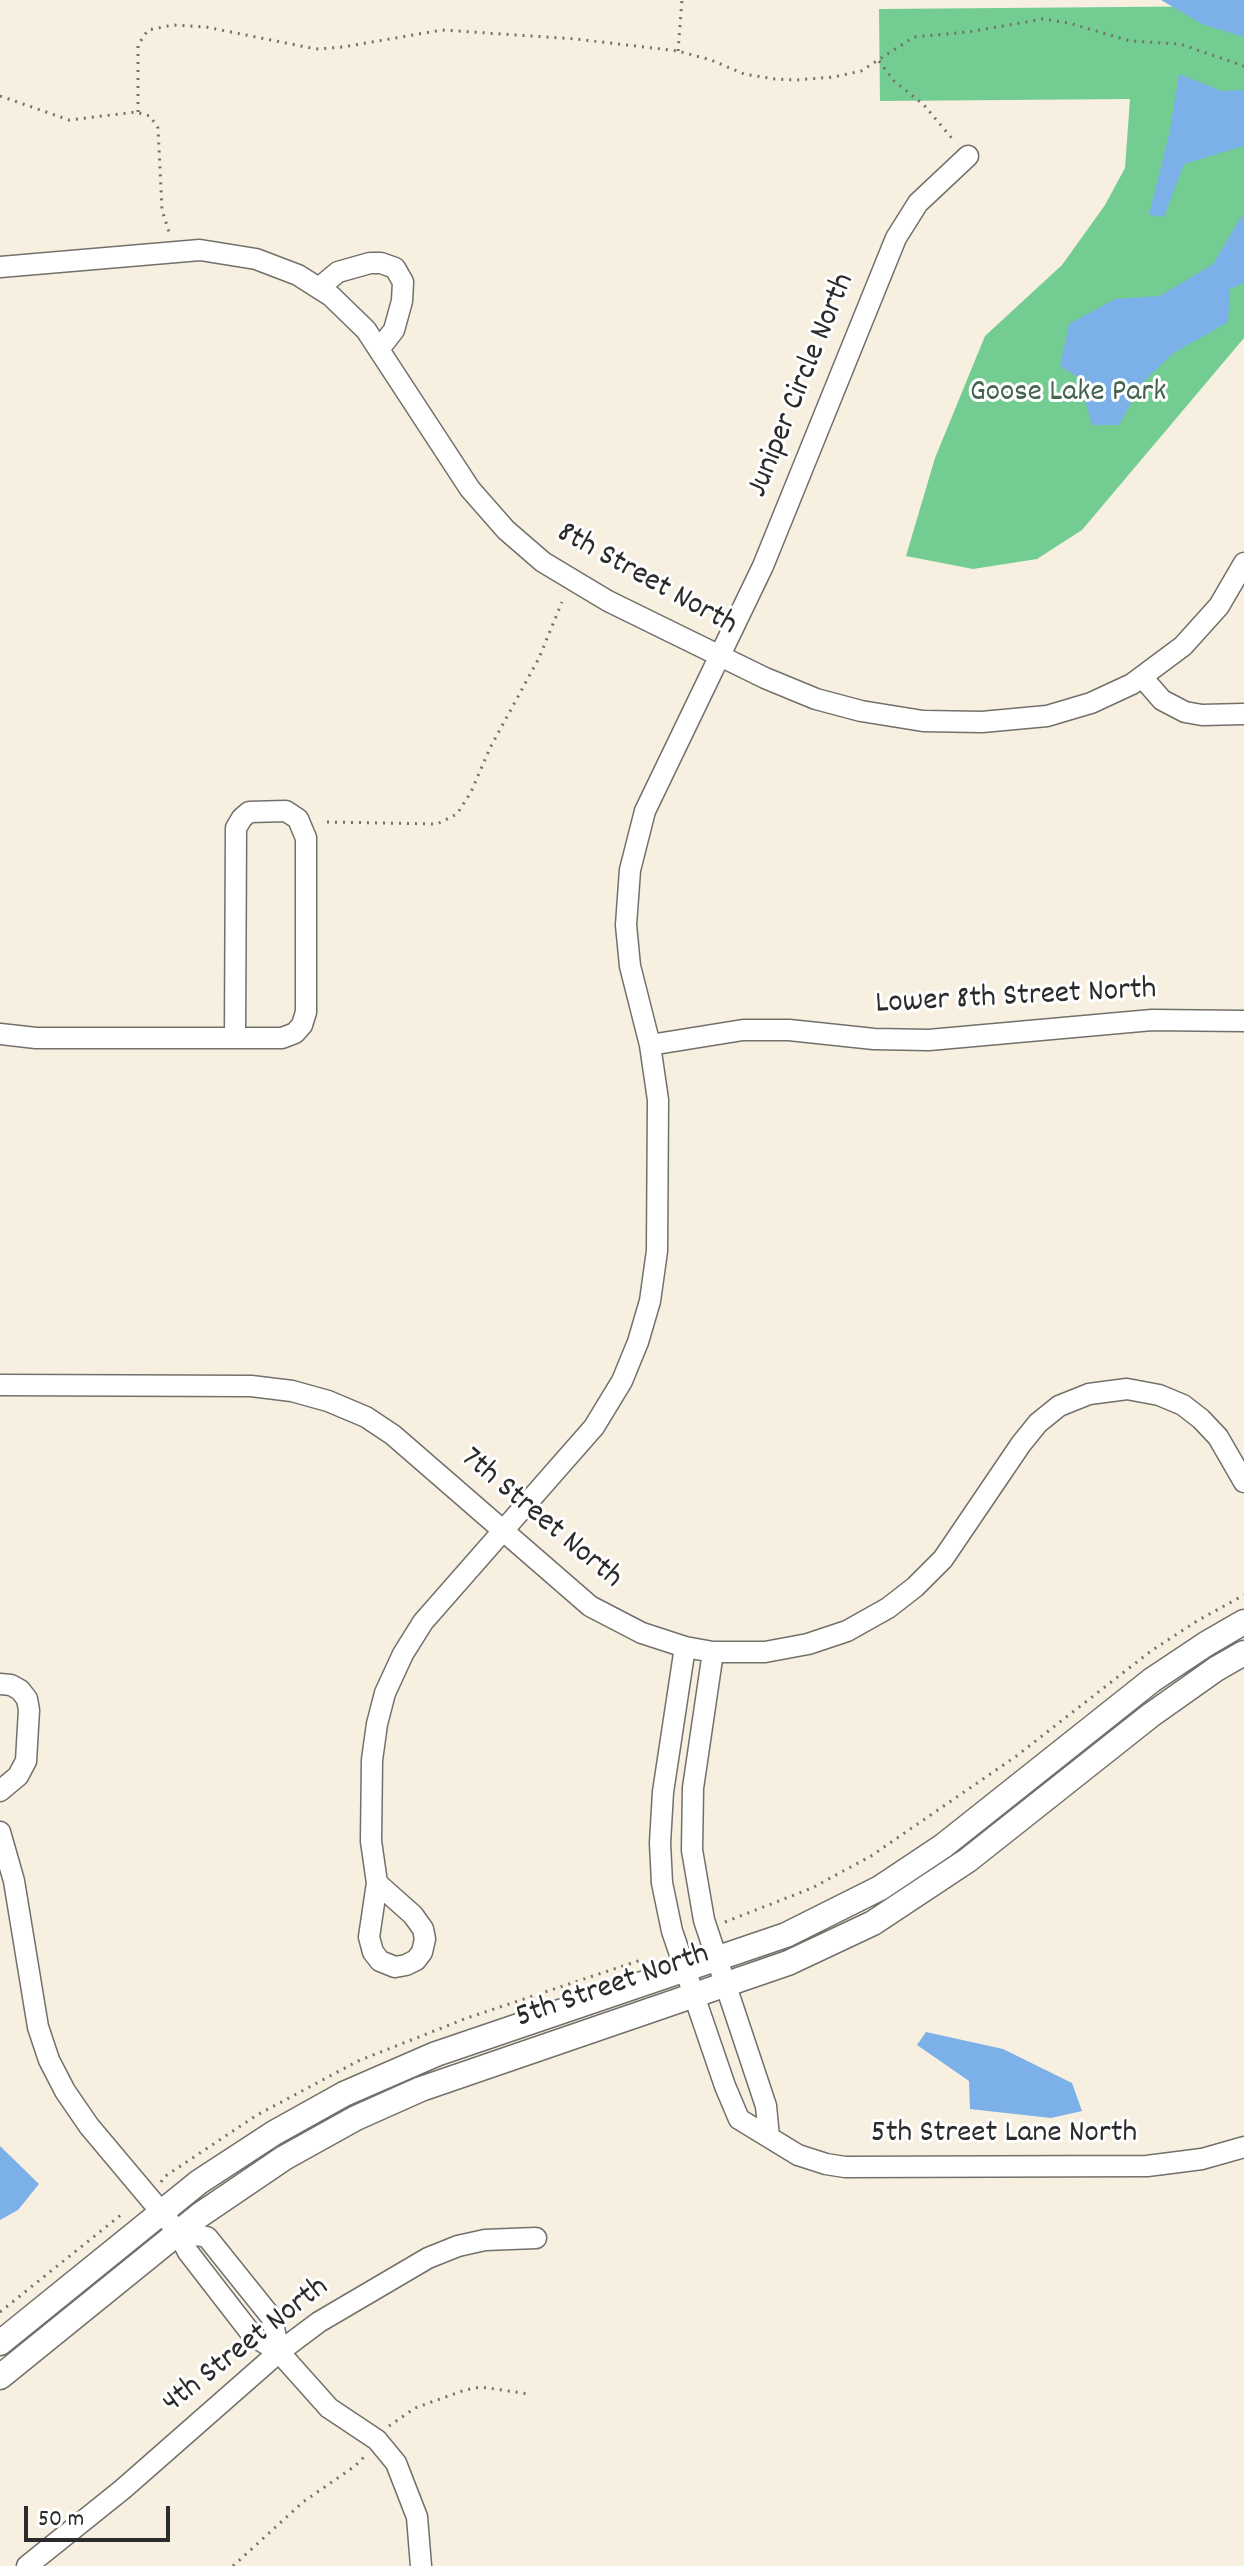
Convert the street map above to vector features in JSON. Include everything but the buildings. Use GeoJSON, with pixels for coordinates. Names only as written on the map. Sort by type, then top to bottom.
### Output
{"type":"FeatureCollection","features":[{"type":"Feature","properties":{"kind":"street","name":"Juniper Circle North"},"geometry":{"type":"LineString","coordinates":[[377,1883],[371,1841],[371,1773],[374,1736],[385,1693],[403,1654],[423,1622],[594,1427],[622,1381],[641,1331],[654,1281],[658,1239],[658,1114],[650,1045],[632,979],[626,939],[626,898],[632,856],[651,796],[767,556],[896,238],[918,203],[968,156]]}},
{"type":"Feature","properties":{"kind":"street","name":"8th Street North"},"geometry":{"type":"LineString","coordinates":[[0,267],[160,251],[212,250],[271,264],[320,287],[358,321],[380,348],[465,482],[488,511],[518,542],[553,569],[581,586],[786,688],[876,715],[943,722],[1000,722],[1047,716],[1091,703],[1142,677],[1169,658],[1203,625],[1228,592],[1244,563]]}},
{"type":"Feature","properties":{"kind":"street"},"geometry":{"type":"LineString","coordinates":[[320,287],[338,272],[370,263],[395,268],[403,282],[403,295],[394,330],[380,348]]}},
{"type":"Feature","properties":{"kind":"street"},"geometry":{"type":"LineString","coordinates":[[1142,677],[1158,697],[1179,710],[1202,715],[1244,714]]}},
{"type":"Feature","properties":{"kind":"street"},"geometry":{"type":"LineString","coordinates":[[0,1034],[36,1038],[235,1038],[286,1037],[298,1030],[305,1018],[306,834],[298,819],[286,811],[252,811],[242,818],[236,828],[235,1038]]}},
{"type":"Feature","properties":{"kind":"street","name":"Lower 8th Street North"},"geometry":{"type":"LineString","coordinates":[[650,1045],[743,1030],[789,1030],[874,1039],[929,1040],[1165,1020],[1244,1021]]}},
{"type":"Feature","properties":{"kind":"street","name":"7th Street North"},"geometry":{"type":"LineString","coordinates":[[0,1385],[251,1386],[317,1397],[354,1412],[393,1435],[565,1587],[599,1612],[642,1633],[685,1647],[713,1652],[755,1653],[796,1647],[847,1631],[888,1608],[943,1559],[1038,1423],[1059,1406],[1089,1394],[1127,1389],[1159,1395],[1183,1405],[1218,1437],[1244,1482]]}},
{"type":"Feature","properties":{"kind":"street","name":"5th Street North"},"geometry":{"type":"LineString","coordinates":[[0,2343],[199,2182],[274,2133],[373,2080],[459,2046],[716,1959],[850,1905],[910,1869],[974,1822],[1152,1680],[1244,1622]]}},
{"type":"Feature","properties":{"kind":"street","name":"5th Street Lane North"},"geometry":{"type":"LineString","coordinates":[[685,1647],[663,1792],[660,1843],[664,1898],[685,1969],[739,2119],[798,2155],[845,2167],[1147,2166],[1202,2159],[1244,2147]]}},
{"type":"Feature","properties":{"kind":"street"},"geometry":{"type":"LineString","coordinates":[[713,1652],[691,1816],[692,1850],[698,1889],[716,1959],[766,2106],[769,2137]]}},
{"type":"Feature","properties":{"kind":"street","name":"5th Street North"},"geometry":{"type":"LineString","coordinates":[[0,2377],[232,2192],[284,2158],[380,2107],[461,2074],[811,1954],[873,1923],[968,1860],[1151,1715],[1244,1653]]}},
{"type":"Feature","properties":{"kind":"street"},"geometry":{"type":"LineString","coordinates":[[0,1684],[20,1690],[27,1699],[29,1710],[26,1761],[14,1780],[0,1791]]}},
{"type":"Feature","properties":{"kind":"street"},"geometry":{"type":"LineString","coordinates":[[0,1832],[14,1881],[33,2007],[49,2060],[76,2109],[178,2232],[188,2252],[253,2336],[279,2352],[329,2408],[377,2440],[396,2463],[417,2517],[421,2566]]}},
{"type":"Feature","properties":{"kind":"street","name":"4th Street North"},"geometry":{"type":"LineString","coordinates":[[27,2566],[123,2489],[279,2352],[319,2322],[428,2258],[458,2246],[485,2240],[536,2238]]}},
{"type":"Feature","properties":{"kind":"path"},"geometry":{"type":"LineString","coordinates":[[678,51],[682,0]]}},
{"type":"Feature","properties":{"kind":"path"},"geometry":{"type":"LineString","coordinates":[[138,112],[137,50],[145,33],[158,26],[195,26],[297,47],[325,49],[432,31],[458,30],[576,39],[678,51],[700,56],[744,74],[775,79],[834,77],[861,71],[914,37],[968,32],[1043,19],[1069,23],[1130,41],[1180,44],[1244,66]]}},
{"type":"Feature","properties":{"kind":"path"},"geometry":{"type":"LineString","coordinates":[[879,61],[894,81],[924,105],[968,156]]}},
{"type":"Feature","properties":{"kind":"path"},"geometry":{"type":"LineString","coordinates":[[3,96],[69,120],[138,112],[150,116],[157,124],[162,210],[169,234]]}},
{"type":"Feature","properties":{"kind":"path"},"geometry":{"type":"LineString","coordinates":[[327,822],[432,824],[447,821],[457,814],[539,658],[562,602]]}},
{"type":"Feature","properties":{"kind":"path"},"geometry":{"type":"LineString","coordinates":[[725,1922],[812,1888],[880,1851],[1015,1757],[1151,1651],[1244,1595]]}},
{"type":"Feature","properties":{"kind":"path"},"geometry":{"type":"LineString","coordinates":[[0,2312],[110,2222],[126,2213]]}},
{"type":"Feature","properties":{"kind":"path"},"geometry":{"type":"LineString","coordinates":[[389,2426],[415,2408],[465,2390],[481,2387],[529,2394]]}},
{"type":"Feature","properties":{"kind":"path"},"geometry":{"type":"LineString","coordinates":[[233,2566],[303,2502],[364,2457]]}},
{"type":"Feature","properties":{"kind":"green space","name":"Goose Lake Park"},"geometry":{"type":"Polygon","coordinates":[[[1244,6],[1244,338],[1082,530],[1037,559],[973,569],[906,556],[935,458],[985,336],[1062,265],[1105,205],[1125,168],[1130,99],[880,101],[879,9],[1244,6]]]}},
{"type":"Feature","properties":{"kind":"water"},"geometry":{"type":"Polygon","coordinates":[[[1161,0],[1244,0],[1244,37],[1202,24],[1161,0]]]}},
{"type":"Feature","properties":{"kind":"water"},"geometry":{"type":"Polygon","coordinates":[[[1179,74],[1222,91],[1244,90],[1244,146],[1184,164],[1164,217],[1149,215],[1170,130],[1179,74]]]}},
{"type":"Feature","properties":{"kind":"water"},"geometry":{"type":"Polygon","coordinates":[[[1241,217],[1244,217],[1244,283],[1230,289],[1228,322],[1172,354],[1142,383],[1119,425],[1092,425],[1079,378],[1060,366],[1069,324],[1115,299],[1160,296],[1213,264],[1241,217]]]}},
{"type":"Feature","properties":{"kind":"water"},"geometry":{"type":"Polygon","coordinates":[[[926,2032],[1003,2049],[1072,2083],[1082,2111],[1051,2118],[970,2109],[969,2081],[917,2045],[926,2032]]]}},
{"type":"Feature","properties":{"kind":"water"},"geometry":{"type":"Polygon","coordinates":[[[0,2146],[39,2184],[18,2210],[0,2220],[0,2146]]]}}]}
